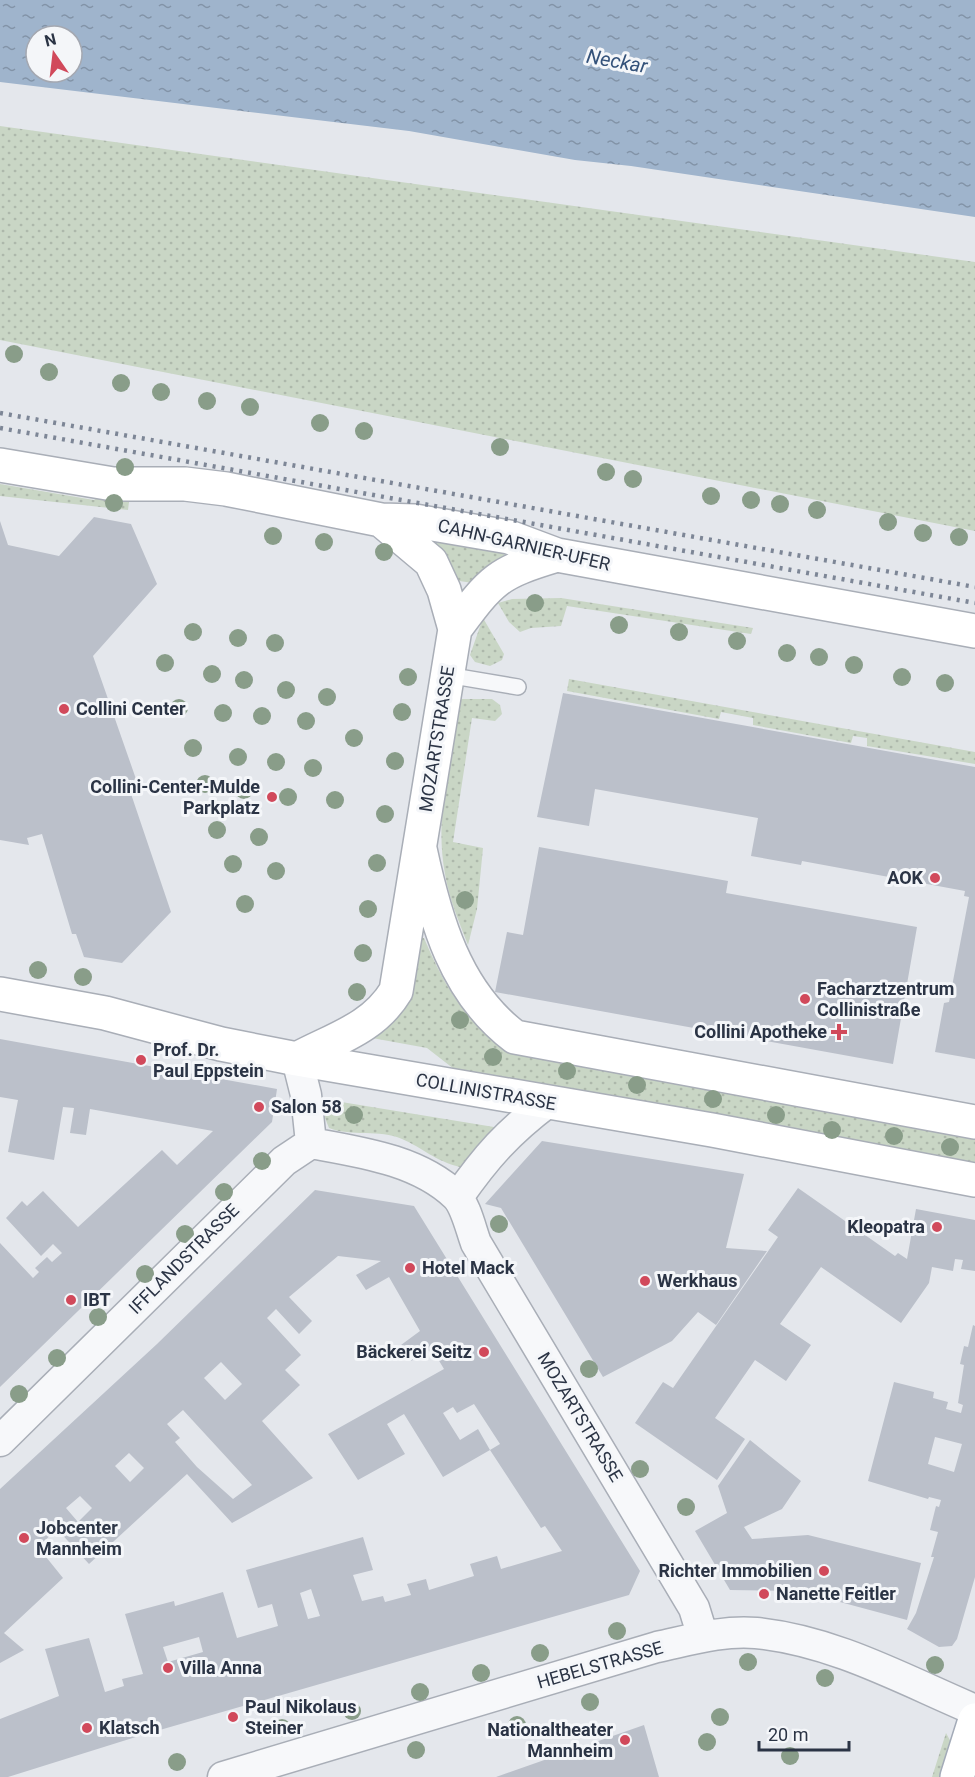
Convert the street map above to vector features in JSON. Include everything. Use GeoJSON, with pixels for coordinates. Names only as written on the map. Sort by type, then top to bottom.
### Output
{"type":"FeatureCollection","features":[{"type":"Feature","properties":{"kind":"street","name":"CAHN-GARNIER-UFER"},"geometry":{"type":"LineString","coordinates":[[0,465],[113,484],[185,484],[226,489],[381,520],[415,521],[509,537],[557,555],[975,631]]}},
{"type":"Feature","properties":{"kind":"street","name":"MOZARTSTRASSE"},"geometry":{"type":"LineString","coordinates":[[297,1059],[365,1025],[377,1016],[392,997],[400,975],[455,629],[444,590],[431,562],[381,520]]}},
{"type":"Feature","properties":{"kind":"street","name":"MOZARTSTRASSE"},"geometry":{"type":"LineString","coordinates":[[455,629],[481,594],[498,578],[525,565],[557,555]]}},
{"type":"Feature","properties":{"kind":"street","name":"MOZARTSTRASSE"},"geometry":{"type":"LineString","coordinates":[[420,849],[439,928],[452,959],[494,1022],[515,1037],[532,1042],[975,1122]]}},
{"type":"Feature","properties":{"kind":"street","name":"COLLINISTRASSE"},"geometry":{"type":"LineString","coordinates":[[0,994],[128,1018],[221,1044],[297,1059],[723,1132],[975,1180]]}},
{"type":"Feature","properties":{"kind":"street"},"geometry":{"type":"LineString","coordinates":[[297,1059],[306,1095],[311,1143],[377,1155],[424,1175],[458,1197],[480,1164],[511,1130],[548,1102]]}},
{"type":"Feature","properties":{"kind":"street","name":"IFFLANDSTRASSE"},"geometry":{"type":"LineString","coordinates":[[0,1441],[284,1161],[311,1143]]}},
{"type":"Feature","properties":{"kind":"street","name":"MOZARTSTRASSE"},"geometry":{"type":"LineString","coordinates":[[458,1197],[476,1243],[694,1608],[703,1637]]}},
{"type":"Feature","properties":{"kind":"street","name":"HEBELSTRASSE"},"geometry":{"type":"LineString","coordinates":[[223,1777],[657,1647],[703,1637],[756,1633],[803,1642],[858,1658],[975,1710]]}},
{"type":"Feature","properties":{"kind":"street"},"geometry":{"type":"LineString","coordinates":[[957,1777],[975,1720]]}},
{"type":"Feature","properties":{"kind":"lane"},"geometry":{"type":"LineString","coordinates":[[447,675],[518,687]]}},
{"type":"Feature","properties":{"kind":"green space"},"geometry":{"type":"Polygon","coordinates":[[[0,126],[975,262],[975,531],[0,340],[0,126]]]}},
{"type":"Feature","properties":{"kind":"green space"},"geometry":{"type":"Polygon","coordinates":[[[0,484],[94,500],[102,494],[130,494],[128,510],[0,496],[0,484]]]}},
{"type":"Feature","properties":{"kind":"green space"},"geometry":{"type":"Polygon","coordinates":[[[432,542],[503,553],[508,558],[479,584],[453,580],[432,542]]]}},
{"type":"Feature","properties":{"kind":"green space"},"geometry":{"type":"Polygon","coordinates":[[[561,598],[753,628],[751,634],[567,606],[561,626],[531,628],[520,632],[509,622],[498,603],[512,599],[561,598]]]}},
{"type":"Feature","properties":{"kind":"green space"},"geometry":{"type":"Polygon","coordinates":[[[483,618],[504,654],[502,660],[490,666],[475,662],[470,655],[483,618]]]}},
{"type":"Feature","properties":{"kind":"green space"},"geometry":{"type":"Polygon","coordinates":[[[569,679],[975,752],[975,764],[867,746],[867,738],[853,736],[851,743],[753,725],[753,718],[721,712],[719,719],[567,691],[569,679]]]}},
{"type":"Feature","properties":{"kind":"green space"},"geometry":{"type":"Polygon","coordinates":[[[460,699],[492,699],[500,705],[502,714],[495,721],[472,718],[453,842],[483,848],[477,909],[468,945],[449,892],[442,852],[441,830],[445,786],[460,699]]]}},
{"type":"Feature","properties":{"kind":"green space"},"geometry":{"type":"Polygon","coordinates":[[[418,938],[424,938],[444,981],[460,1004],[492,1039],[975,1135],[975,1167],[454,1069],[427,1048],[372,1038],[418,938]]]}},
{"type":"Feature","properties":{"kind":"green space"},"geometry":{"type":"Polygon","coordinates":[[[317,1098],[500,1128],[474,1157],[460,1167],[393,1136],[338,1131],[329,1128],[317,1098]]]}},
{"type":"Feature","properties":{"kind":"green space"},"geometry":{"type":"Polygon","coordinates":[[[946,1733],[951,1742],[940,1777],[932,1777],[946,1733]]]}},
{"type":"Feature","properties":{"kind":"water","name":"Neckar"},"geometry":{"type":"Polygon","coordinates":[[[0,0],[975,0],[975,217],[631,166],[575,160],[409,131],[0,82],[0,0]]]}},
{"type":"Feature","properties":{"kind":"building","name":"Collini Center"},"geometry":{"type":"Polygon","coordinates":[[[94,517],[131,524],[157,584],[93,656],[136,779],[129,788],[171,912],[122,963],[84,957],[76,934],[72,934],[42,834],[27,838],[29,845],[0,840],[0,521],[8,545],[59,556],[94,517]]]}},
{"type":"Feature","properties":{"kind":"building","name":"AOK"},"geometry":{"type":"Polygon","coordinates":[[[563,693],[975,767],[975,1059],[935,1052],[944,1003],[949,1002],[969,897],[964,896],[965,891],[802,861],[801,865],[751,856],[758,818],[595,789],[589,826],[537,817],[563,693]]]}},
{"type":"Feature","properties":{"kind":"building"},"geometry":{"type":"Polygon","coordinates":[[[539,847],[728,881],[726,893],[917,927],[893,1064],[495,992],[507,932],[523,935],[539,847]]]}},
{"type":"Feature","properties":{"kind":"building"},"geometry":{"type":"Polygon","coordinates":[[[0,1039],[277,1089],[272,1122],[0,1387],[0,1243],[33,1278],[39,1272],[35,1268],[47,1257],[52,1262],[62,1253],[53,1244],[41,1256],[6,1218],[22,1201],[27,1206],[43,1191],[78,1227],[162,1150],[177,1165],[213,1131],[90,1109],[86,1135],[70,1133],[74,1108],[63,1107],[54,1160],[8,1152],[18,1100],[0,1097],[0,1039]]]}},
{"type":"Feature","properties":{"kind":"building","name":"Werkhaus"},"geometry":{"type":"Polygon","coordinates":[[[542,1141],[744,1174],[726,1248],[767,1251],[716,1325],[698,1312],[672,1341],[603,1377],[501,1208],[485,1204],[542,1141]]]}},
{"type":"Feature","properties":{"kind":"building"},"geometry":{"type":"Polygon","coordinates":[[[798,1188],[895,1256],[898,1253],[907,1259],[916,1209],[975,1220],[975,1271],[961,1269],[963,1260],[955,1259],[953,1271],[932,1267],[929,1283],[901,1323],[821,1267],[780,1324],[811,1345],[786,1381],[755,1360],[715,1418],[745,1439],[717,1480],[635,1423],[663,1382],[673,1388],[778,1237],[768,1230],[798,1188]]]}},
{"type":"Feature","properties":{"kind":"building"},"geometry":{"type":"Polygon","coordinates":[[[315,1190],[414,1206],[640,1571],[629,1595],[139,1736],[8,1777],[0,1777],[0,1719],[59,1696],[45,1649],[89,1638],[105,1692],[124,1686],[122,1679],[143,1674],[125,1614],[174,1601],[175,1606],[223,1592],[237,1638],[278,1626],[272,1604],[258,1608],[246,1570],[363,1537],[373,1570],[353,1575],[362,1601],[383,1596],[385,1602],[411,1595],[407,1584],[426,1579],[429,1590],[474,1576],[470,1564],[497,1556],[501,1569],[562,1551],[545,1526],[541,1528],[490,1450],[443,1477],[404,1414],[387,1424],[405,1454],[358,1480],[328,1434],[444,1369],[432,1349],[411,1361],[401,1345],[420,1331],[389,1277],[366,1290],[356,1275],[381,1261],[338,1256],[289,1297],[312,1321],[299,1334],[276,1309],[267,1318],[301,1355],[285,1370],[300,1385],[262,1421],[313,1478],[232,1523],[187,1474],[89,1564],[57,1529],[38,1547],[63,1578],[4,1633],[24,1650],[0,1663],[0,1489],[157,1344],[315,1190]],[[221,1362],[204,1378],[225,1400],[242,1384],[221,1362]],[[474,1404],[457,1413],[453,1407],[443,1413],[460,1440],[478,1429],[490,1450],[500,1444],[474,1404]],[[183,1410],[167,1424],[180,1438],[175,1442],[197,1467],[233,1499],[252,1485],[183,1410]],[[129,1453],[115,1466],[130,1482],[144,1468],[129,1453]],[[80,1496],[66,1508],[78,1522],[92,1508],[80,1496]],[[311,1589],[300,1593],[308,1619],[320,1616],[311,1589]],[[199,1637],[163,1647],[168,1662],[203,1652],[199,1637]]]}},
{"type":"Feature","properties":{"kind":"building"},"geometry":{"type":"Polygon","coordinates":[[[973,1325],[975,1326],[975,1577],[957,1639],[952,1646],[939,1647],[907,1629],[916,1613],[934,1557],[931,1557],[938,1532],[930,1530],[936,1506],[939,1507],[941,1500],[929,1497],[928,1499],[868,1481],[894,1382],[934,1392],[933,1398],[948,1402],[946,1409],[961,1413],[963,1405],[958,1403],[964,1365],[960,1364],[964,1346],[968,1347],[973,1325]],[[935,1437],[928,1464],[954,1472],[962,1444],[935,1437]]]}},
{"type":"Feature","properties":{"kind":"building"},"geometry":{"type":"Polygon","coordinates":[[[750,1440],[801,1481],[782,1509],[744,1527],[752,1539],[808,1535],[921,1563],[907,1620],[799,1591],[730,1590],[695,1531],[727,1513],[718,1486],[750,1440]]]}},
{"type":"Feature","properties":{"kind":"building","name":"Nationaltheater Mannheim"},"geometry":{"type":"Polygon","coordinates":[[[644,1725],[659,1777],[496,1777],[644,1725]]]}},
{"type":"Feature","properties":{"kind":"railway"},"geometry":{"type":"LineString","coordinates":[[0,413],[975,587]]}},
{"type":"Feature","properties":{"kind":"railway"},"geometry":{"type":"LineString","coordinates":[[0,428],[975,603]]}},
{"type":"Feature","properties":{"kind":"place","name":"Collini Center"},"geometry":{"type":"Point","coordinates":[64,709]}},
{"type":"Feature","properties":{"kind":"place","name":"Collini-Center-Mulde Parkplatz"},"geometry":{"type":"Point","coordinates":[272,797]}},
{"type":"Feature","properties":{"kind":"place","name":"AOK"},"geometry":{"type":"Point","coordinates":[935,878]}},
{"type":"Feature","properties":{"kind":"place","name":"Facharztzentrum Collinistraße"},"geometry":{"type":"Point","coordinates":[805,999]}},
{"type":"Feature","properties":{"kind":"place","name":"Collini Apotheke"},"geometry":{"type":"Point","coordinates":[839,1032]}},
{"type":"Feature","properties":{"kind":"place","name":"Prof. Dr. Paul Eppstein"},"geometry":{"type":"Point","coordinates":[141,1060]}},
{"type":"Feature","properties":{"kind":"place","name":"Salon 58"},"geometry":{"type":"Point","coordinates":[259,1107]}},
{"type":"Feature","properties":{"kind":"place","name":"Kleopatra"},"geometry":{"type":"Point","coordinates":[937,1227]}},
{"type":"Feature","properties":{"kind":"place","name":"Hotel Mack"},"geometry":{"type":"Point","coordinates":[410,1268]}},
{"type":"Feature","properties":{"kind":"place","name":"Werkhaus"},"geometry":{"type":"Point","coordinates":[645,1281]}},
{"type":"Feature","properties":{"kind":"place","name":"IBT"},"geometry":{"type":"Point","coordinates":[71,1300]}},
{"type":"Feature","properties":{"kind":"place","name":"Bäckerei Seitz"},"geometry":{"type":"Point","coordinates":[484,1352]}},
{"type":"Feature","properties":{"kind":"place","name":"Jobcenter Mannheim"},"geometry":{"type":"Point","coordinates":[24,1538]}},
{"type":"Feature","properties":{"kind":"place","name":"Richter Immobilien"},"geometry":{"type":"Point","coordinates":[824,1571]}},
{"type":"Feature","properties":{"kind":"place","name":"Nanette Feitler"},"geometry":{"type":"Point","coordinates":[764,1594]}},
{"type":"Feature","properties":{"kind":"place","name":"Villa Anna"},"geometry":{"type":"Point","coordinates":[168,1668]}},
{"type":"Feature","properties":{"kind":"place","name":"Paul Nikolaus Steiner"},"geometry":{"type":"Point","coordinates":[233,1717]}},
{"type":"Feature","properties":{"kind":"place","name":"Klatsch"},"geometry":{"type":"Point","coordinates":[87,1728]}},
{"type":"Feature","properties":{"kind":"place","name":"Nationaltheater Mannheim"},"geometry":{"type":"Point","coordinates":[625,1740]}}]}
